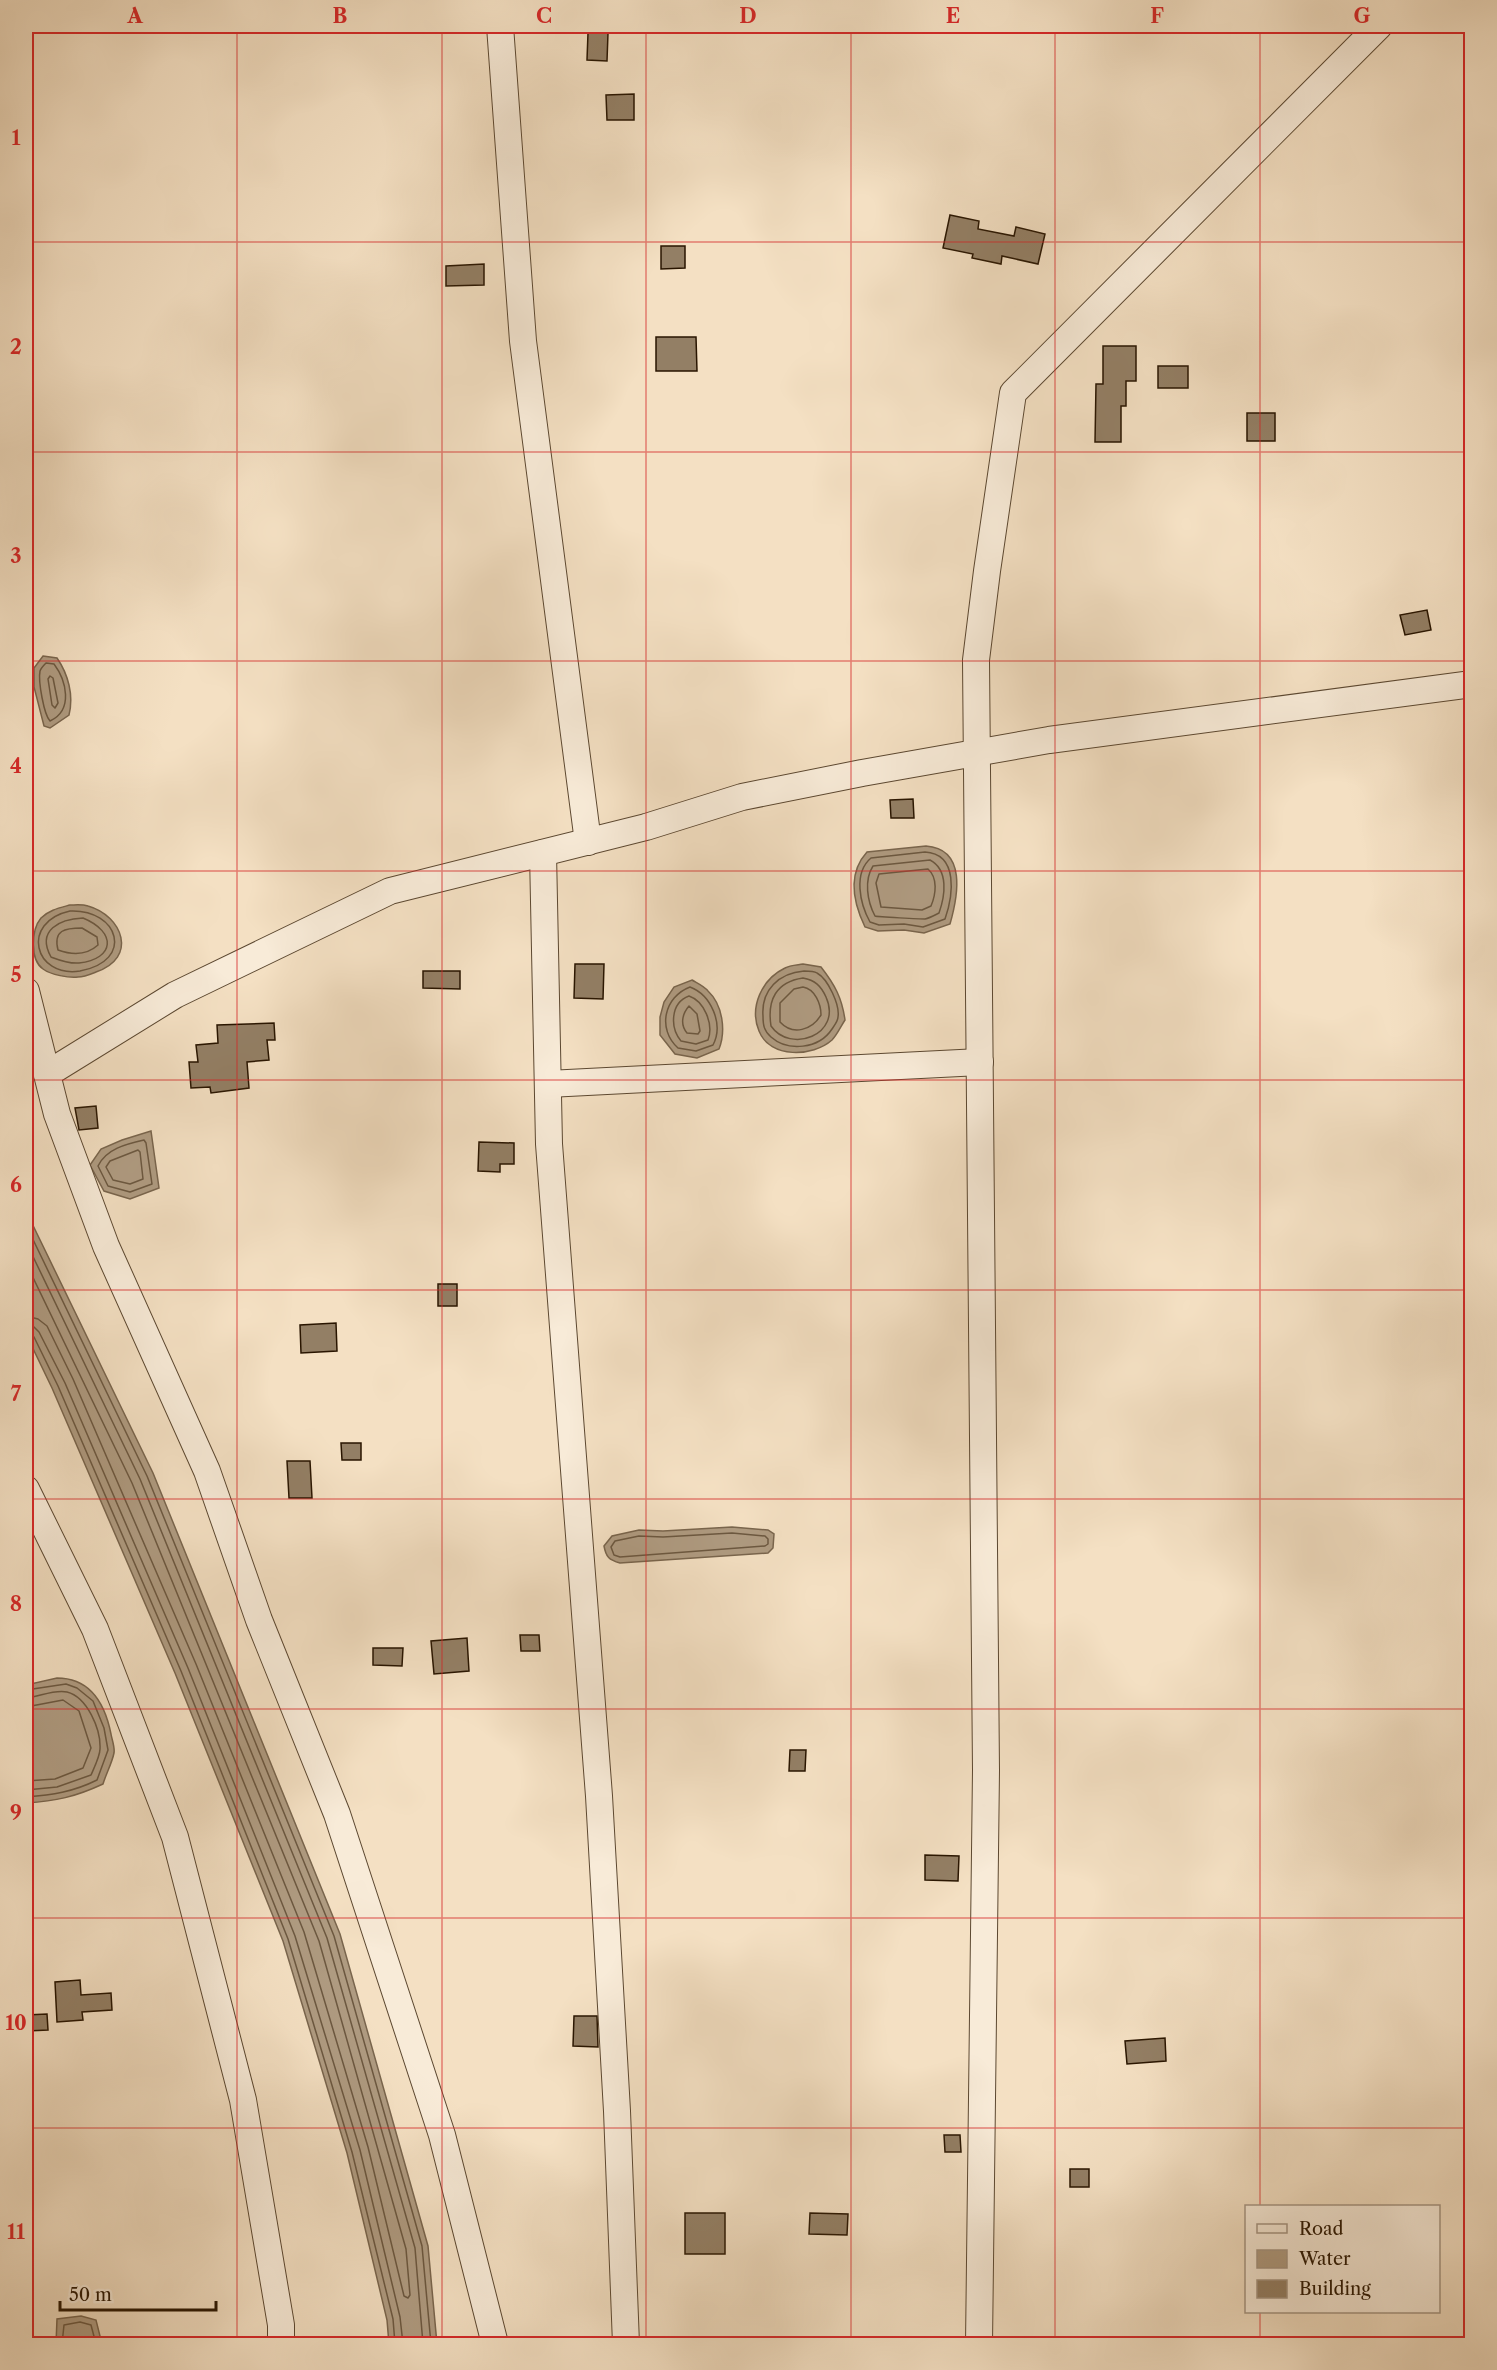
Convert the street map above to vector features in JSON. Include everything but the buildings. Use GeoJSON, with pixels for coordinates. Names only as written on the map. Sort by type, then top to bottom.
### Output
{"type":"FeatureCollection","features":[{"type":"Feature","properties":{"kind":"street"},"geometry":{"type":"LineString","coordinates":[[500,26],[523,341],[588,842]]}},
{"type":"Feature","properties":{"kind":"street"},"geometry":{"type":"LineString","coordinates":[[979,2344],[986,1770],[976,660],[1013,393],[1379,26]]}},
{"type":"Feature","properties":{"kind":"street"},"geometry":{"type":"LineString","coordinates":[[47,1074],[175,994],[390,891],[646,827],[742,797],[1049,740],[1472,684]]}},
{"type":"Feature","properties":{"kind":"street"},"geometry":{"type":"LineString","coordinates":[[543,854],[549,1144],[600,1796],[617,2111],[626,2344]]}},
{"type":"Feature","properties":{"kind":"street"},"geometry":{"type":"LineString","coordinates":[[26,991],[57,1114],[106,1246],[207,1471],[259,1620],[337,1814],[442,2135],[495,2344]]}},
{"type":"Feature","properties":{"kind":"street"},"geometry":{"type":"LineString","coordinates":[[548,1084],[980,1062]]}},
{"type":"Feature","properties":{"kind":"street"},"geometry":{"type":"LineString","coordinates":[[26,1489],[95,1629],[175,1836],[243,2100],[281,2325],[281,2344]]}},
{"type":"Feature","properties":{"kind":"water"},"geometry":{"type":"Polygon","coordinates":[[[43,656],[57,658],[67,678],[70,692],[69,715],[50,728],[44,726],[34,687],[34,668],[43,656]]]}},
{"type":"Feature","properties":{"kind":"water"},"geometry":{"type":"Polygon","coordinates":[[[926,846],[939,849],[954,865],[957,888],[950,924],[924,933],[904,930],[878,931],[865,927],[857,908],[854,879],[867,852],[926,846]]]}},
{"type":"Feature","properties":{"kind":"water"},"geometry":{"type":"Polygon","coordinates":[[[70,905],[86,905],[100,911],[117,928],[121,938],[121,948],[109,966],[96,972],[74,977],[46,971],[39,965],[33,945],[38,923],[44,915],[51,911],[70,905]]]}},
{"type":"Feature","properties":{"kind":"water"},"geometry":{"type":"Polygon","coordinates":[[[803,964],[821,967],[840,998],[845,1020],[834,1038],[824,1046],[803,1052],[782,1051],[772,1047],[759,1031],[756,1022],[757,1003],[764,986],[777,973],[789,966],[803,964]]]}},
{"type":"Feature","properties":{"kind":"water"},"geometry":{"type":"Polygon","coordinates":[[[692,980],[705,988],[713,997],[720,1011],[723,1026],[719,1049],[697,1058],[675,1054],[660,1035],[660,1017],[664,1002],[674,987],[692,980]]]}},
{"type":"Feature","properties":{"kind":"water"},"geometry":{"type":"Polygon","coordinates":[[[151,1131],[159,1188],[130,1199],[104,1191],[90,1165],[101,1149],[151,1131]]]}},
{"type":"Feature","properties":{"kind":"water"},"geometry":{"type":"Polygon","coordinates":[[[26,1211],[153,1473],[340,1934],[428,2246],[437,2344],[389,2344],[387,2320],[347,2153],[283,1941],[175,1673],[52,1388],[26,1334],[26,1211]]]}},
{"type":"Feature","properties":{"kind":"water"},"geometry":{"type":"Polygon","coordinates":[[[732,1527],[768,1530],[774,1534],[773,1548],[768,1553],[620,1563],[609,1558],[604,1546],[612,1536],[639,1530],[732,1527]]]}},
{"type":"Feature","properties":{"kind":"water"},"geometry":{"type":"Polygon","coordinates":[[[57,1678],[79,1683],[94,1695],[105,1713],[114,1753],[103,1784],[65,1798],[26,1803],[26,1685],[57,1678]]]}},
{"type":"Feature","properties":{"kind":"water"},"geometry":{"type":"Polygon","coordinates":[[[81,2316],[96,2320],[102,2344],[56,2344],[57,2319],[81,2316]]]}}]}
